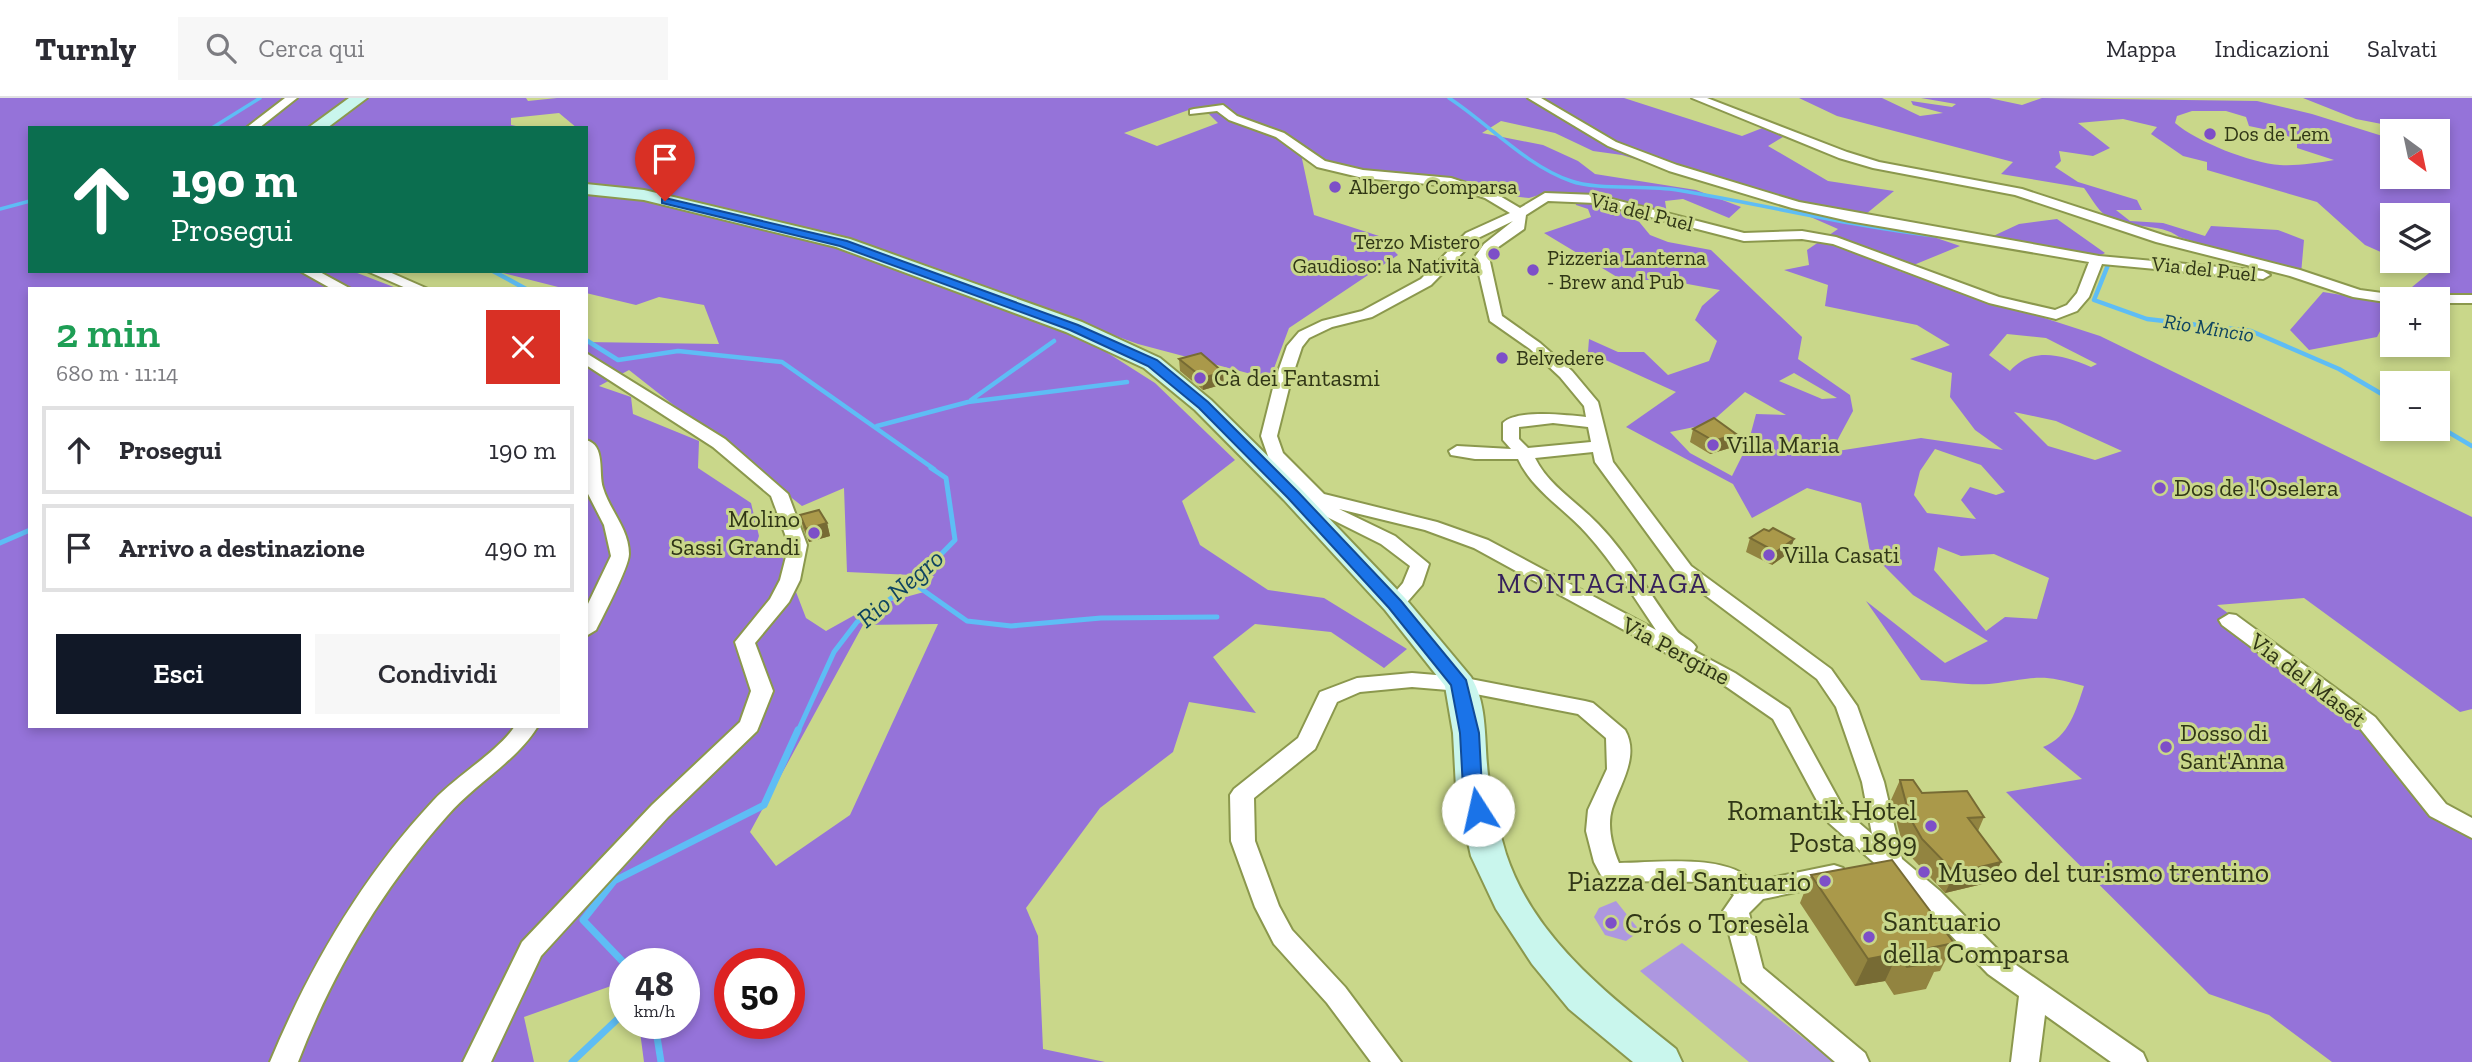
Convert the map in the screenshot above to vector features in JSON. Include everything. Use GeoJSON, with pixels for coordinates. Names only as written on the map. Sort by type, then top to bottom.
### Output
{"type":"FeatureCollection","features":[{"type":"Feature","properties":{"kind":"main road"},"geometry":{"type":"LineString","coordinates":[[319,126],[359,98]]}},
{"type":"Feature","properties":{"kind":"main road"},"geometry":{"type":"LineString","coordinates":[[588,188],[644,195],[843,243],[1074,327],[1152,363],[1305,496],[1460,684],[1469,733],[1475,799],[1489,856],[1514,909],[1545,953],[1583,997],[1662,1062]]}},
{"type":"Feature","properties":{"kind":"street"},"geometry":{"type":"LineString","coordinates":[[254,126],[292,98]]}},
{"type":"Feature","properties":{"kind":"street"},"geometry":{"type":"LineString","coordinates":[[1533,98],[1612,144],[1673,168],[1796,205],[1849,217],[2099,260]]}},
{"type":"Feature","properties":{"kind":"street","name":"Via del Puel"},"geometry":{"type":"LineString","coordinates":[[1697,98],[1843,155],[2018,192],[2161,239],[2305,279]]}},
{"type":"Feature","properties":{"kind":"street"},"geometry":{"type":"LineString","coordinates":[[1194,111],[1219,107],[1233,118],[1280,135],[1321,164],[1363,174],[1451,182],[1489,195],[1520,213]]}},
{"type":"Feature","properties":{"kind":"street","name":"Via del Puel"},"geometry":{"type":"LineString","coordinates":[[1520,213],[1545,197],[1576,196],[1744,237],[1818,237],[1855,246],[1994,300],[2056,315],[2072,308],[2084,294],[2093,266],[2099,260],[2305,279]]}},
{"type":"Feature","properties":{"kind":"street"},"geometry":{"type":"LineString","coordinates":[[1520,213],[1519,226],[1489,247],[1482,257],[1495,318],[1535,346],[1566,374],[1592,405],[1604,461],[1619,486],[1684,570],[1824,674],[1846,706],[1873,782],[1891,862],[1757,890],[1748,895],[1736,911],[1751,974],[1855,1062]]}},
{"type":"Feature","properties":{"kind":"street"},"geometry":{"type":"LineString","coordinates":[[1395,604],[1412,585],[1420,564],[1388,540],[1305,496],[1275,455],[1269,436],[1283,380],[1295,346],[1304,335],[1327,324],[1367,314],[1426,282],[1471,236],[1520,213]]}},
{"type":"Feature","properties":{"kind":"street"},"geometry":{"type":"LineString","coordinates":[[311,273],[340,287]]}},
{"type":"Feature","properties":{"kind":"street"},"geometry":{"type":"LineString","coordinates":[[379,273],[416,287]]}},
{"type":"Feature","properties":{"kind":"street"},"geometry":{"type":"LineString","coordinates":[[2305,279],[2358,294],[2397,299],[2472,299]]}},
{"type":"Feature","properties":{"kind":"street"},"geometry":{"type":"LineString","coordinates":[[477,1062],[531,949],[651,819],[750,726],[762,691],[745,642],[779,602],[790,580],[799,545],[779,494],[719,443],[606,368],[588,359]]}},
{"type":"Feature","properties":{"kind":"street"},"geometry":{"type":"LineString","coordinates":[[1595,423],[1553,418],[1511,424],[1511,440],[1525,455],[1534,474],[1570,510],[1580,514],[1628,573],[1671,638],[1715,663],[1728,678]]}},
{"type":"Feature","properties":{"kind":"street"},"geometry":{"type":"LineString","coordinates":[[1457,451],[1483,455],[1525,455],[1600,446]]}},
{"type":"Feature","properties":{"kind":"street"},"geometry":{"type":"LineString","coordinates":[[588,448],[594,488],[613,525],[620,556],[588,626]]}},
{"type":"Feature","properties":{"kind":"street","name":"Via Pergine"},"geometry":{"type":"LineString","coordinates":[[1305,496],[1431,526],[1481,544],[1655,641],[1728,678],[1781,713],[1837,817],[1891,862],[1997,966],[2133,1062]]}},
{"type":"Feature","properties":{"kind":"street","name":"Via del Masét"},"geometry":{"type":"LineString","coordinates":[[2229,620],[2367,722],[2438,810],[2472,829]]}},
{"type":"Feature","properties":{"kind":"street"},"geometry":{"type":"LineString","coordinates":[[1387,1062],[1336,995],[1283,937],[1267,907],[1243,841],[1242,795],[1307,743],[1328,697],[1357,685],[1412,680],[1460,684],[1586,708],[1617,735],[1618,769],[1600,810],[1598,831],[1606,862],[1612,872],[1721,873],[1738,882],[1748,895]]}},
{"type":"Feature","properties":{"kind":"street"},"geometry":{"type":"LineString","coordinates":[[284,1062],[303,1012],[368,896],[440,807],[519,738],[526,728]]}},
{"type":"Feature","properties":{"kind":"street"},"geometry":{"type":"LineString","coordinates":[[2025,1062],[2033,992]]}},
{"type":"Feature","properties":{"kind":"shaded area"},"geometry":{"type":"Polygon","coordinates":[[[0,98],[352,98],[313,126],[28,126],[28,273],[357,273],[394,287],[28,287],[28,728],[588,728],[588,342],[719,344],[704,305],[659,297],[636,305],[588,293],[588,287],[558,287],[503,273],[588,273],[588,192],[639,198],[838,246],[1081,336],[1155,383],[1235,460],[1182,501],[1200,545],[1268,590],[1324,598],[1407,649],[1384,668],[1331,632],[1255,624],[1213,657],[1256,713],[1189,702],[1173,752],[1100,808],[1026,908],[1038,936],[1043,1049],[1105,1062],[644,1062],[641,1039],[700,1039],[700,948],[609,948],[609,987],[524,1017],[534,1062],[0,1062],[0,98]],[[629,370],[599,386],[631,397],[633,414],[699,441],[698,468],[751,503],[759,536],[755,548],[783,558],[806,618],[826,631],[869,607],[924,592],[934,576],[847,572],[844,488],[802,506],[629,370]],[[938,624],[863,625],[750,832],[776,866],[850,815],[938,624]]]}},
{"type":"Feature","properties":{"kind":"shaded area"},"geometry":{"type":"Polygon","coordinates":[[[365,98],[526,98],[528,101],[557,98],[1624,98],[1742,136],[1765,127],[1783,137],[1768,146],[1828,181],[1894,191],[1866,214],[1960,246],[1899,271],[2100,336],[2472,517],[2472,709],[2460,712],[2304,598],[2217,605],[2375,722],[2451,814],[2472,827],[2472,1062],[2332,1062],[2269,1015],[2209,994],[2006,792],[2082,779],[2043,747],[2065,730],[2084,686],[2041,678],[1989,684],[1921,680],[1866,601],[1945,663],[1988,641],[1913,595],[1870,552],[1861,503],[1807,488],[1752,518],[1733,484],[1626,427],[1676,392],[1588,352],[1589,339],[1618,352],[1644,352],[1668,375],[1709,361],[1717,341],[1695,320],[1702,306],[1720,290],[1666,280],[1622,280],[1544,233],[1591,217],[1588,209],[1576,205],[1574,195],[1546,193],[1529,198],[1504,195],[1452,180],[1387,176],[1301,154],[1314,215],[1379,236],[1398,255],[1289,328],[1270,379],[1138,344],[848,240],[588,185],[588,126],[575,126],[559,113],[511,118],[511,125],[516,126],[326,126],[365,98]],[[1197,107],[1124,133],[1157,146],[1218,123],[1206,111],[1197,107]],[[1501,121],[1482,133],[1543,145],[1578,161],[1595,174],[1696,190],[1741,207],[1729,218],[1683,199],[1665,201],[1667,214],[1644,205],[1636,218],[1650,235],[1668,242],[1711,250],[1802,337],[1798,359],[1850,395],[1853,411],[1831,452],[1921,438],[2003,450],[1975,430],[1950,397],[1952,373],[1910,359],[1950,345],[1917,325],[1825,306],[1828,285],[1784,270],[1809,265],[1807,250],[1838,229],[1772,200],[1622,155],[1593,151],[1555,133],[1501,121]],[[2007,334],[1989,355],[2010,371],[2028,358],[2048,355],[2091,367],[2097,364],[2046,338],[2007,334]],[[1794,373],[1779,381],[1822,399],[1837,398],[1794,373]],[[1745,392],[1709,424],[1670,432],[1690,453],[1732,476],[1748,444],[1756,414],[1786,415],[1745,392]],[[2014,412],[2048,446],[2095,460],[2122,451],[2056,421],[2014,412]],[[1935,449],[1920,471],[1914,495],[1927,513],[1976,519],[1961,500],[1970,487],[1996,495],[2005,492],[1981,465],[1935,449]],[[1938,547],[1934,570],[1986,631],[2005,617],[2037,619],[2049,578],[1994,554],[1961,556],[1938,547]]]}},
{"type":"Feature","properties":{"kind":"shaded area"},"geometry":{"type":"Polygon","coordinates":[[[1799,98],[1882,98],[1920,116],[1943,113],[1913,105],[1911,101],[1952,107],[1956,104],[1921,98],[1989,98],[2022,105],[2042,98],[2257,101],[2312,114],[2380,135],[2380,189],[2450,189],[2450,119],[2380,119],[2380,124],[2356,119],[2303,98],[2472,98],[2472,296],[2450,297],[2450,287],[2412,287],[2429,273],[2450,273],[2450,203],[2380,203],[2380,252],[2365,245],[2317,202],[2207,170],[2207,162],[2183,156],[2151,134],[2157,127],[2123,119],[2078,123],[2110,148],[2093,156],[2059,151],[2061,161],[2055,167],[2078,182],[2137,200],[2142,210],[2116,210],[2130,221],[2163,223],[2205,236],[2211,226],[2278,230],[2304,240],[2301,274],[2179,237],[2162,229],[2113,220],[2099,209],[2084,188],[2001,174],[2013,162],[1837,116],[1799,98]],[[2192,111],[2177,116],[2175,123],[2210,144],[2254,160],[2287,165],[2334,160],[2297,148],[2297,141],[2282,133],[2249,126],[2246,117],[2226,111],[2192,111]]]}},
{"type":"Feature","properties":{"kind":"shaded area"},"geometry":{"type":"Polygon","coordinates":[[[2057,219],[2105,253],[2097,257],[1989,238],[2019,224],[2057,219]]]}},
{"type":"Feature","properties":{"kind":"shaded area"},"geometry":{"type":"Polygon","coordinates":[[[2323,292],[2380,301],[2380,331],[2377,337],[2309,350],[2290,330],[2323,292]]]}},
{"type":"Feature","properties":{"kind":"shaded area"},"geometry":{"type":"Polygon","coordinates":[[[1616,901],[1640,931],[1626,941],[1605,935],[1594,917],[1599,908],[1616,901]]]}},
{"type":"Feature","properties":{"kind":"shaded area"},"geometry":{"type":"Polygon","coordinates":[[[1682,943],[1834,1062],[1749,1062],[1640,971],[1682,943]]]}},
{"type":"Feature","properties":{"kind":"building"},"geometry":{"type":"Polygon","coordinates":[[[1201,353],[1223,372],[1203,378],[1179,359],[1201,353]]]}},
{"type":"Feature","properties":{"kind":"building"},"geometry":{"type":"Polygon","coordinates":[[[1714,418],[1736,434],[1714,441],[1693,429],[1714,418]]]}},
{"type":"Feature","properties":{"kind":"building"},"geometry":{"type":"Polygon","coordinates":[[[819,510],[827,523],[806,529],[800,515],[819,510]]]}},
{"type":"Feature","properties":{"kind":"building"},"geometry":{"type":"Polygon","coordinates":[[[1773,528],[1794,539],[1776,552],[1750,538],[1764,529],[1769,531],[1773,528]]]}},
{"type":"Feature","properties":{"kind":"building"},"geometry":{"type":"Polygon","coordinates":[[[1900,780],[1913,780],[1922,793],[1967,791],[1984,817],[1968,818],[2001,862],[1955,873],[1922,839],[1910,818],[1900,780]]]}},
{"type":"Feature","properties":{"kind":"building"},"geometry":{"type":"Polygon","coordinates":[[[1892,860],[1954,943],[1930,948],[1939,961],[1907,967],[1898,953],[1868,959],[1811,875],[1892,860]]]}},
{"type":"Feature","properties":{"kind":"waterway","name":"Rio Negro"},"geometry":{"type":"LineString","coordinates":[[215,126],[260,98]]}},
{"type":"Feature","properties":{"kind":"waterway"},"geometry":{"type":"LineString","coordinates":[[1449,98],[1538,165],[1581,184],[1677,190],[1843,222],[1943,237]]}},
{"type":"Feature","properties":{"kind":"waterway"},"geometry":{"type":"LineString","coordinates":[[0,209],[28,202]]}},
{"type":"Feature","properties":{"kind":"waterway","name":"Rio Mincio"},"geometry":{"type":"LineString","coordinates":[[2108,265],[2094,300],[2147,319],[2251,331],[2339,369],[2380,393]]}},
{"type":"Feature","properties":{"kind":"waterway","name":"Rio Negro"},"geometry":{"type":"LineString","coordinates":[[497,273],[522,287]]}},
{"type":"Feature","properties":{"kind":"waterway","name":"Rio Negro"},"geometry":{"type":"LineString","coordinates":[[588,341],[618,360],[678,351],[782,362],[934,469]]}},
{"type":"Feature","properties":{"kind":"waterway"},"geometry":{"type":"LineString","coordinates":[[971,400],[1054,341]]}},
{"type":"Feature","properties":{"kind":"waterway"},"geometry":{"type":"LineString","coordinates":[[877,426],[968,402],[1127,382]]}},
{"type":"Feature","properties":{"kind":"waterway","name":"Rio Mincio"},"geometry":{"type":"LineString","coordinates":[[2450,433],[2472,446]]}},
{"type":"Feature","properties":{"kind":"waterway","name":"Rio Negro"},"geometry":{"type":"LineString","coordinates":[[913,583],[955,540],[946,478],[931,468]]}},
{"type":"Feature","properties":{"kind":"waterway"},"geometry":{"type":"LineString","coordinates":[[0,543],[28,531]]}},
{"type":"Feature","properties":{"kind":"waterway","name":"Rio Negro"},"geometry":{"type":"LineString","coordinates":[[798,731],[834,652],[857,622],[913,583]]}},
{"type":"Feature","properties":{"kind":"waterway"},"geometry":{"type":"LineString","coordinates":[[913,583],[967,621],[1011,626],[1101,618],[1217,617]]}},
{"type":"Feature","properties":{"kind":"waterway","name":"Rio Negro"},"geometry":{"type":"LineString","coordinates":[[610,948],[583,920],[614,881],[764,805],[798,730]]}},
{"type":"Feature","properties":{"kind":"waterway"},"geometry":{"type":"LineString","coordinates":[[572,1062],[609,1027]]}},
{"type":"Feature","properties":{"kind":"waterway","name":"Rio Negro"},"geometry":{"type":"LineString","coordinates":[[657,1039],[661,1062]]}},
{"type":"Feature","properties":{"kind":"place","name":"Dos de Lem"},"geometry":{"type":"Point","coordinates":[2210,134]}},
{"type":"Feature","properties":{"kind":"place","name":"Albergo Comparsa"},"geometry":{"type":"Point","coordinates":[1335,187]}},
{"type":"Feature","properties":{"kind":"place","name":"Terzo Mistero Gaudioso: la Natività"},"geometry":{"type":"Point","coordinates":[1494,254]}},
{"type":"Feature","properties":{"kind":"place","name":"Pizzeria Lanterna - Brew and Pub"},"geometry":{"type":"Point","coordinates":[1533,270]}},
{"type":"Feature","properties":{"kind":"place","name":"Belvedere"},"geometry":{"type":"Point","coordinates":[1502,358]}},
{"type":"Feature","properties":{"kind":"place","name":"Cà dei Fantasmi"},"geometry":{"type":"Point","coordinates":[1200,378]}},
{"type":"Feature","properties":{"kind":"place","name":"Villa Maria"},"geometry":{"type":"Point","coordinates":[1713,445]}},
{"type":"Feature","properties":{"kind":"place","name":"Dos de l'Oselera"},"geometry":{"type":"Point","coordinates":[2160,488]}},
{"type":"Feature","properties":{"kind":"place","name":"Molino Sassi Grandi"},"geometry":{"type":"Point","coordinates":[814,533]}},
{"type":"Feature","properties":{"kind":"place","name":"Villa Casati"},"geometry":{"type":"Point","coordinates":[1769,555]}},
{"type":"Feature","properties":{"kind":"place","name":"Dosso di Sant'Anna"},"geometry":{"type":"Point","coordinates":[2166,747]}},
{"type":"Feature","properties":{"kind":"place","name":"Romantik Hotel Posta 1899"},"geometry":{"type":"Point","coordinates":[1931,826]}},
{"type":"Feature","properties":{"kind":"place","name":"Museo del turismo trentino"},"geometry":{"type":"Point","coordinates":[1924,872]}},
{"type":"Feature","properties":{"kind":"place","name":"Piazza del Santuario"},"geometry":{"type":"Point","coordinates":[1825,881]}},
{"type":"Feature","properties":{"kind":"place","name":"Crós o Toresèla"},"geometry":{"type":"Point","coordinates":[1611,923]}},
{"type":"Feature","properties":{"kind":"place","name":"Santuario della Comparsa"},"geometry":{"type":"Point","coordinates":[1869,937]}},
{"type":"Feature","properties":{"kind":"district","name":"MONTAGNAGA"},"geometry":{"type":"Point","coordinates":[1603,583]}},
{"type":"Feature","properties":{"kind":"route"},"geometry":{"type":"LineString","coordinates":[[665,201],[843,243],[1074,327],[1152,363],[1203,405],[1293,495],[1395,604],[1460,684],[1478,810]]}}]}
